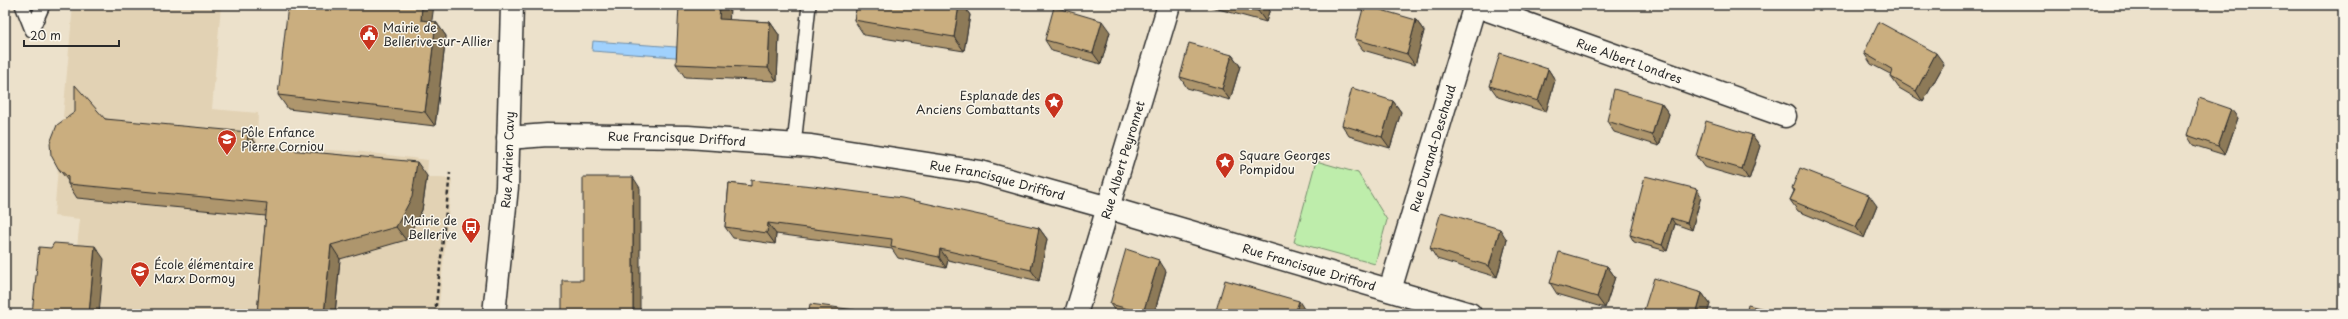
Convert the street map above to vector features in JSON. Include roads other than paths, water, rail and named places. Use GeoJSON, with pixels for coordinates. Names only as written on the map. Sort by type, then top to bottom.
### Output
{"type":"FeatureCollection","features":[{"type":"Feature","properties":{"kind":"street","name":"Rue Adrien Cavy"},"geometry":{"type":"LineString","coordinates":[[494,314],[507,187],[512,5]]}},
{"type":"Feature","properties":{"kind":"street","name":"Rue Albert Peyronnet"},"geometry":{"type":"LineString","coordinates":[[1076,314],[1169,5]]}},
{"type":"Feature","properties":{"kind":"street","name":"Rue Albert Londres"},"geometry":{"type":"LineString","coordinates":[[1474,5],[1785,116]]}},
{"type":"Feature","properties":{"kind":"street","name":"Rue Durand-Deschaud"},"geometry":{"type":"LineString","coordinates":[[1390,290],[1474,5]]}},
{"type":"Feature","properties":{"kind":"street","name":"Rue Francisque Drifford"},"geometry":{"type":"LineString","coordinates":[[508,138],[548,136],[688,137],[794,145],[980,172],[1109,208],[1470,314]]}},
{"type":"Feature","properties":{"kind":"lane"},"geometry":{"type":"LineString","coordinates":[[22,5],[32,30],[43,5]]}},
{"type":"Feature","properties":{"kind":"lane"},"geometry":{"type":"LineString","coordinates":[[794,145],[809,5]]}},
{"type":"Feature","properties":{"kind":"water"},"geometry":{"type":"Polygon","coordinates":[[[593,41],[690,48],[689,58],[592,51],[593,41]]]}},
{"type":"Feature","properties":{"kind":"place","name":"Mairie de Bellerive-sur-Allier"},"geometry":{"type":"Point","coordinates":[369,51]}},
{"type":"Feature","properties":{"kind":"place","name":"Esplanade des Anciens Combattants"},"geometry":{"type":"Point","coordinates":[1054,119]}},
{"type":"Feature","properties":{"kind":"place","name":"Pôle Enfance Pierre Corniou"},"geometry":{"type":"Point","coordinates":[227,156]}},
{"type":"Feature","properties":{"kind":"place","name":"Square Georges Pompidou"},"geometry":{"type":"Point","coordinates":[1225,179]}},
{"type":"Feature","properties":{"kind":"place","name":"Mairie de Bellerive"},"geometry":{"type":"Point","coordinates":[471,244]}},
{"type":"Feature","properties":{"kind":"place","name":"École élémentaire Marx Dormoy"},"geometry":{"type":"Point","coordinates":[140,288]}}]}
